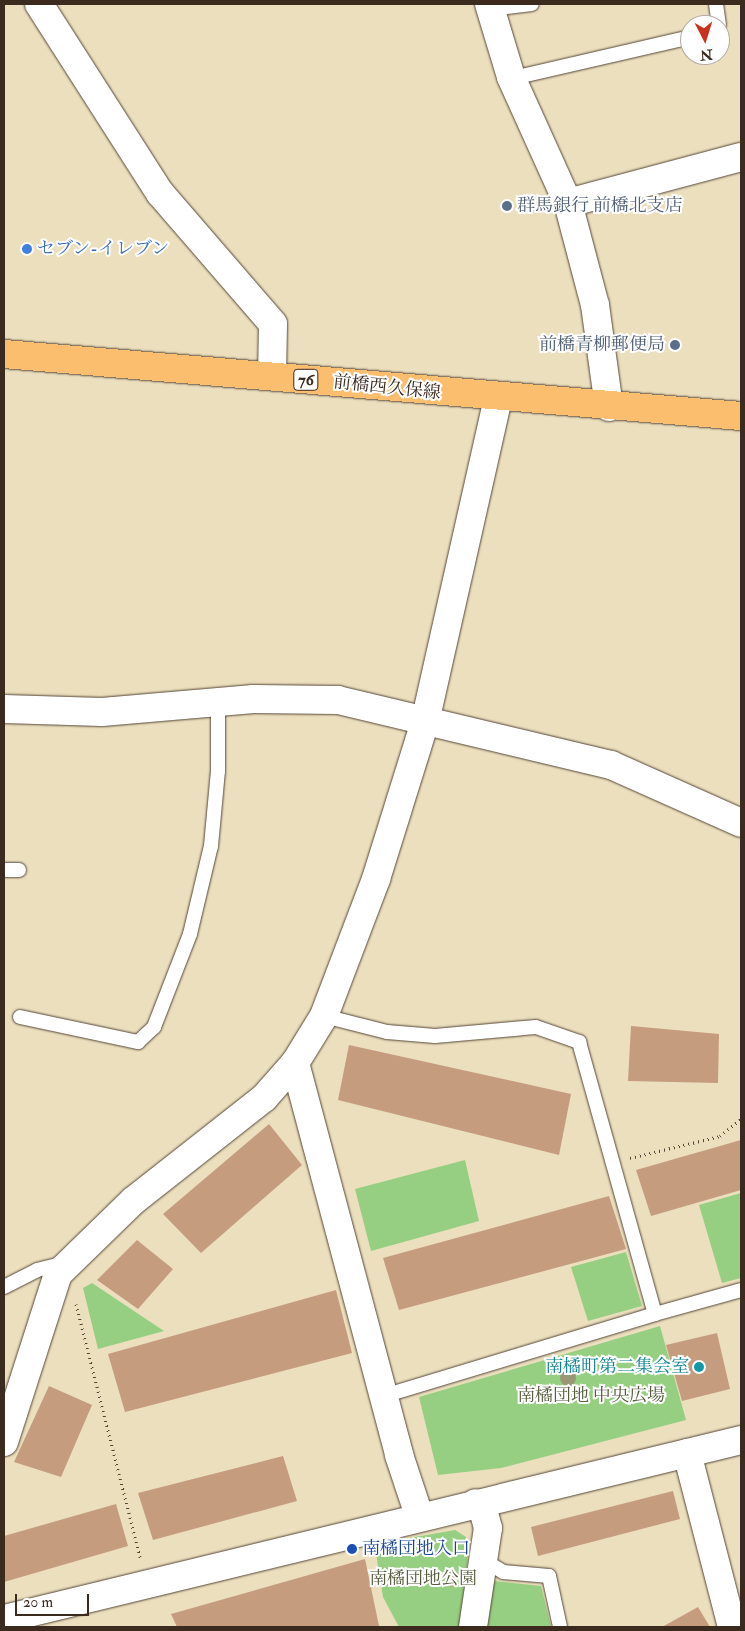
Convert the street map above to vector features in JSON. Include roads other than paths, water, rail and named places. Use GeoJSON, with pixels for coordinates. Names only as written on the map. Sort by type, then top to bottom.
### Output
{"type":"FeatureCollection","features":[{"type":"Feature","properties":{"kind":"main road","name":"前橋西久保線"},"geometry":{"type":"LineString","coordinates":[[4,354],[272,376],[498,398],[741,416]]}},
{"type":"Feature","properties":{"kind":"street"},"geometry":{"type":"LineString","coordinates":[[39,4],[160,193],[273,324],[272,376]]}},
{"type":"Feature","properties":{"kind":"street"},"geometry":{"type":"LineString","coordinates":[[489,6],[538,144],[568,203],[595,304],[609,407]]}},
{"type":"Feature","properties":{"kind":"street"},"geometry":{"type":"LineString","coordinates":[[568,203],[741,157]]}},
{"type":"Feature","properties":{"kind":"street"},"geometry":{"type":"LineString","coordinates":[[4,1442],[58,1274],[133,1201],[264,1098],[296,1063],[324,1016],[376,879],[425,722],[498,398]]}},
{"type":"Feature","properties":{"kind":"street"},"geometry":{"type":"LineString","coordinates":[[4,710],[102,712],[218,703],[338,700],[611,765],[741,823]]}},
{"type":"Feature","properties":{"kind":"street"},"geometry":{"type":"LineString","coordinates":[[296,1063],[383,1396],[419,1516]]}},
{"type":"Feature","properties":{"kind":"street"},"geometry":{"type":"LineString","coordinates":[[4,1619],[83,1602],[419,1516],[741,1440]]}},
{"type":"Feature","properties":{"kind":"street"},"geometry":{"type":"LineString","coordinates":[[687,1454],[732,1627]]}},
{"type":"Feature","properties":{"kind":"street"},"geometry":{"type":"LineString","coordinates":[[473,1627],[485,1561],[488,1528],[484,1514],[475,1503]]}},
{"type":"Feature","properties":{"kind":"street"},"geometry":{"type":"LineString","coordinates":[[61,1627],[83,1602]]}},
{"type":"Feature","properties":{"kind":"lane"},"geometry":{"type":"LineString","coordinates":[[489,6],[532,4]]}},
{"type":"Feature","properties":{"kind":"lane"},"geometry":{"type":"LineString","coordinates":[[513,78],[680,39]]}},
{"type":"Feature","properties":{"kind":"lane"},"geometry":{"type":"LineString","coordinates":[[20,1017],[138,1042],[154,1027],[190,934],[211,846],[218,771],[218,703]]}},
{"type":"Feature","properties":{"kind":"lane"},"geometry":{"type":"LineString","coordinates":[[4,870],[18,870]]}},
{"type":"Feature","properties":{"kind":"lane"},"geometry":{"type":"LineString","coordinates":[[324,1016],[387,1032],[434,1036],[536,1027],[579,1042],[655,1314]]}},
{"type":"Feature","properties":{"kind":"lane"},"geometry":{"type":"LineString","coordinates":[[4,1287],[37,1270],[70,1261]]}},
{"type":"Feature","properties":{"kind":"lane"},"geometry":{"type":"LineString","coordinates":[[383,1396],[741,1290]]}},
{"type":"Feature","properties":{"kind":"lane"},"geometry":{"type":"LineString","coordinates":[[485,1561],[503,1572],[549,1576],[560,1627]]}},
{"type":"Feature","properties":{"kind":"place","name":"群馬銀行 前橋北支店"},"geometry":{"type":"Point","coordinates":[507,206]}},
{"type":"Feature","properties":{"kind":"place","name":"セブン-イレブン"},"geometry":{"type":"Point","coordinates":[27,249]}},
{"type":"Feature","properties":{"kind":"place","name":"前橋青柳郵便局"},"geometry":{"type":"Point","coordinates":[675,345]}},
{"type":"Feature","properties":{"kind":"place","name":"南橘町第二集会室"},"geometry":{"type":"Point","coordinates":[699,1367]}},
{"type":"Feature","properties":{"kind":"place","name":"南橘団地入口"},"geometry":{"type":"Point","coordinates":[352,1549]}},
{"type":"Feature","properties":{"kind":"park label","name":"南橘団地 中央広場"},"geometry":{"type":"Point","coordinates":[591,1396]}},
{"type":"Feature","properties":{"kind":"park label","name":"南橘団地公園"},"geometry":{"type":"Point","coordinates":[423,1579]}}]}
